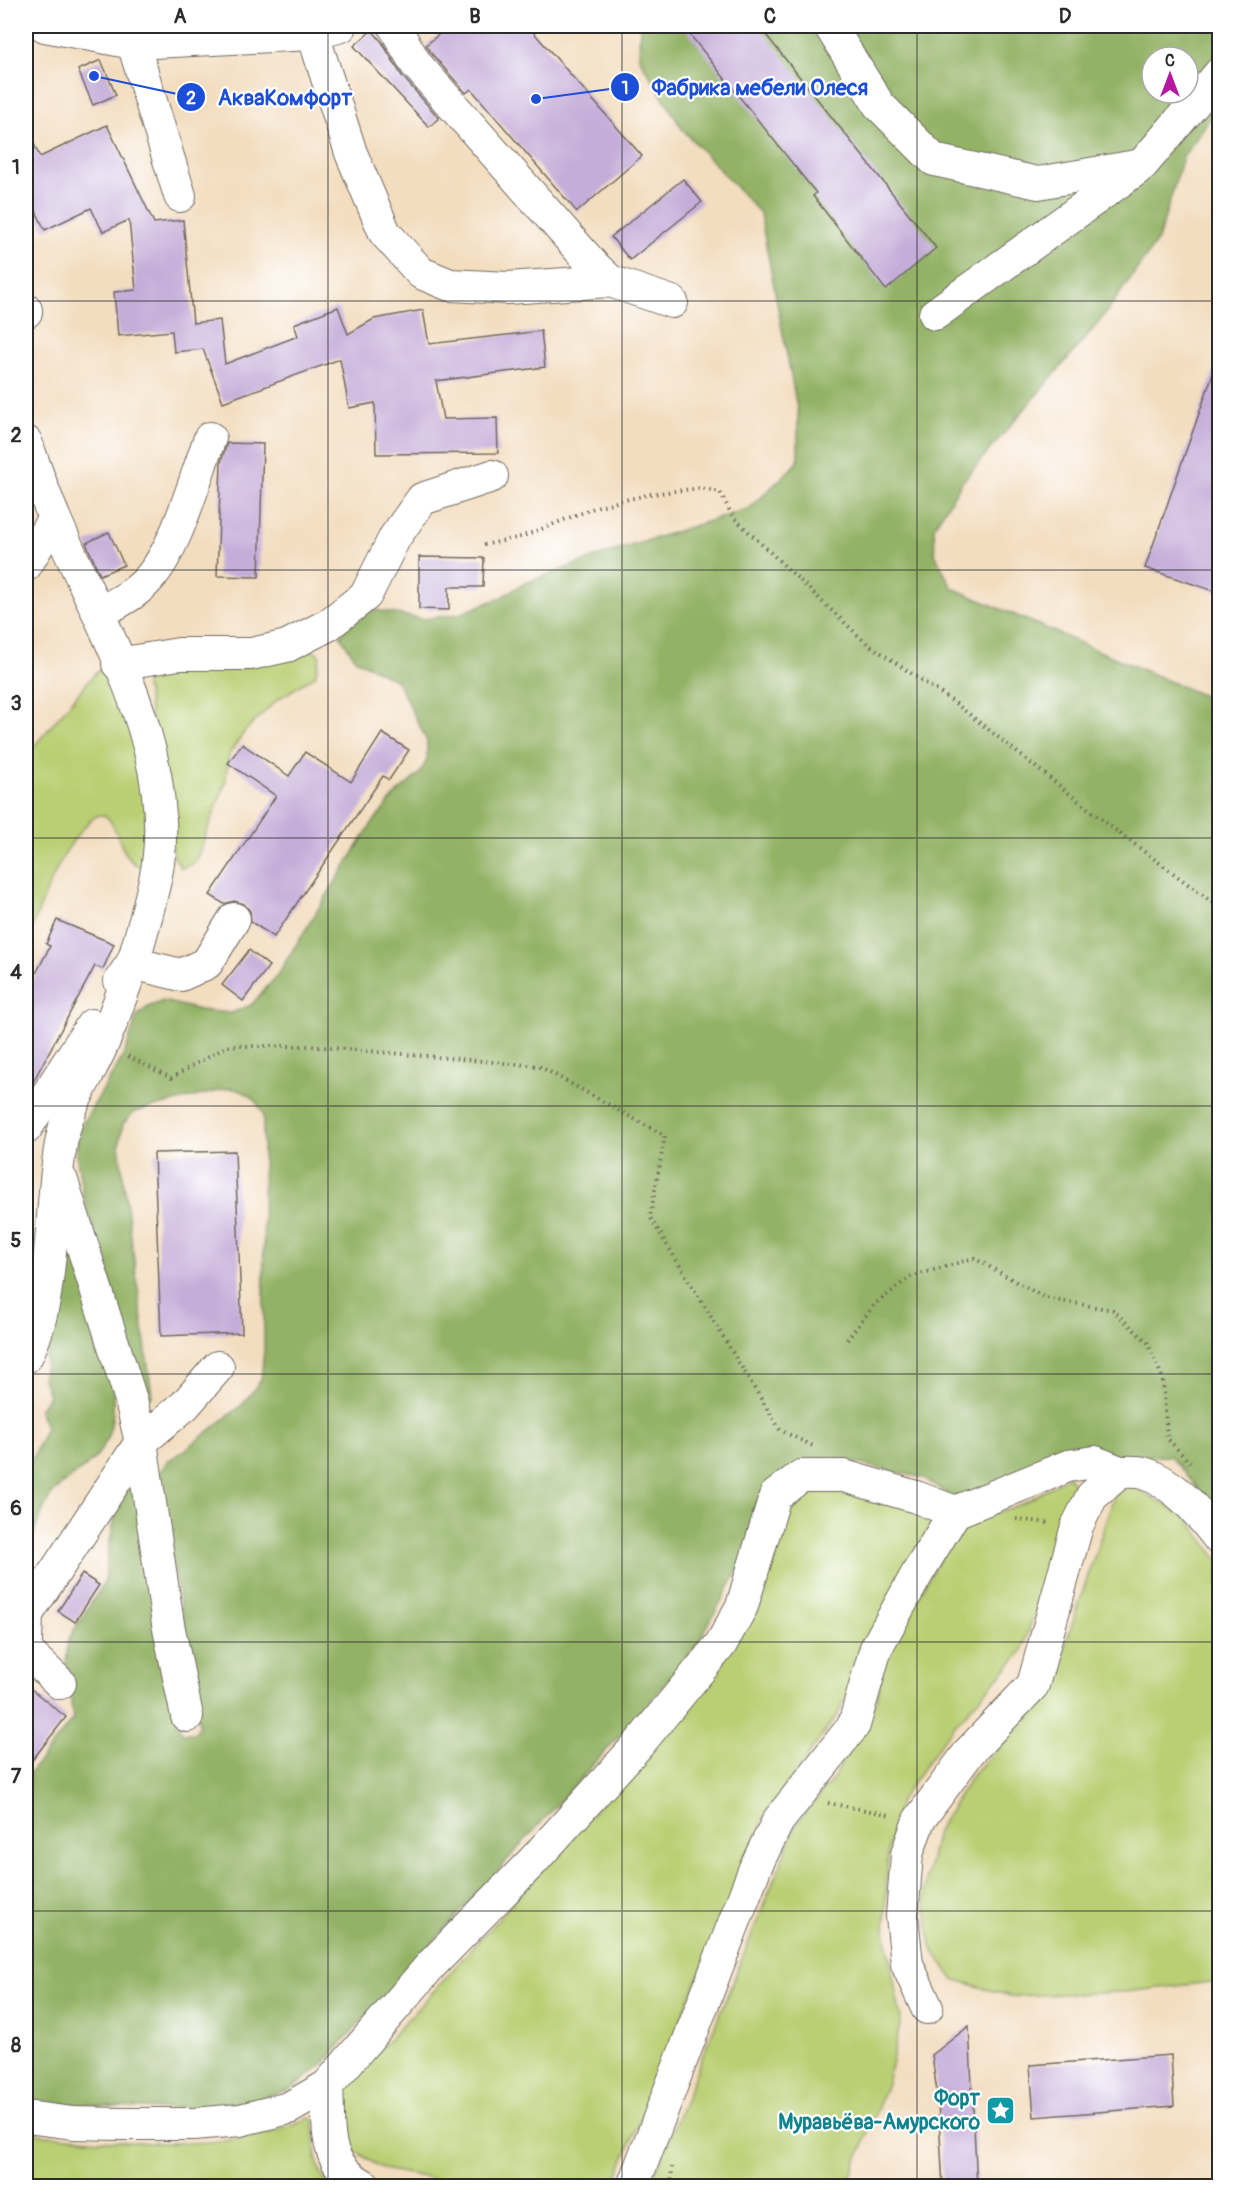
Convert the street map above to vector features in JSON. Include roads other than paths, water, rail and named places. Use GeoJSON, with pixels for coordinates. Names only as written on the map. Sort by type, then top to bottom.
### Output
{"type":"FeatureCollection","features":[{"type":"Feature","properties":{"kind":"lane"},"geometry":{"type":"LineString","coordinates":[[45,26],[133,43],[327,30],[351,153],[385,233],[421,273],[450,285],[508,288],[610,281],[672,302]]}},
{"type":"Feature","properties":{"kind":"lane"},"geometry":{"type":"LineString","coordinates":[[394,26],[416,64],[538,206],[610,281]]}},
{"type":"Feature","properties":{"kind":"lane"},"geometry":{"type":"LineString","coordinates":[[830,26],[879,105],[934,160],[1038,183],[1142,165]]}},
{"type":"Feature","properties":{"kind":"lane"},"geometry":{"type":"LineString","coordinates":[[133,43],[180,196]]}},
{"type":"Feature","properties":{"kind":"lane"},"geometry":{"type":"LineString","coordinates":[[935,314],[1142,165],[1220,73]]}},
{"type":"Feature","properties":{"kind":"lane"},"geometry":{"type":"LineString","coordinates":[[99,613],[131,596],[151,576],[164,558],[210,438]]}},
{"type":"Feature","properties":{"kind":"lane"},"geometry":{"type":"LineString","coordinates":[[26,442],[54,518],[99,613],[143,722],[156,775],[160,837],[156,878],[132,963],[103,1043],[85,1076],[63,1133],[36,1338],[26,1357]]}},
{"type":"Feature","properties":{"kind":"lane"},"geometry":{"type":"LineString","coordinates":[[118,664],[179,654],[251,654],[287,646],[328,625],[366,595],[395,537],[422,499],[492,476]]}},
{"type":"Feature","properties":{"kind":"lane"},"geometry":{"type":"LineString","coordinates":[[26,564],[54,518]]}},
{"type":"Feature","properties":{"kind":"lane"},"geometry":{"type":"LineString","coordinates":[[132,963],[181,975],[207,963],[234,919]]}},
{"type":"Feature","properties":{"kind":"lane"},"geometry":{"type":"LineString","coordinates":[[26,1128],[132,963]]}},
{"type":"Feature","properties":{"kind":"lane"},"geometry":{"type":"LineString","coordinates":[[59,1171],[131,1400],[141,1442],[168,1624],[187,1716]]}},
{"type":"Feature","properties":{"kind":"lane"},"geometry":{"type":"LineString","coordinates":[[26,1641],[27,1614],[141,1442],[185,1405],[218,1367]]}},
{"type":"Feature","properties":{"kind":"lane"},"geometry":{"type":"LineString","coordinates":[[633,2187],[751,1880],[778,1821],[854,1725],[876,1648],[955,1512],[1068,1466],[1095,1462],[1120,1472],[1143,1473],[1173,1490],[1197,1510],[1220,1540]]}},
{"type":"Feature","properties":{"kind":"lane"},"geometry":{"type":"LineString","coordinates":[[927,2008],[907,1964],[902,1916],[907,1854],[919,1820],[970,1751],[1033,1685],[1077,1526],[1092,1496],[1120,1472]]}},
{"type":"Feature","properties":{"kind":"lane"},"geometry":{"type":"LineString","coordinates":[[26,2117],[73,2123],[120,2124],[195,2124],[229,2121],[289,2108],[327,2086],[347,2059],[431,1965],[533,1861],[638,1745],[721,1644],[742,1606],[775,1496],[801,1476],[844,1476],[916,1497],[955,1512]]}},
{"type":"Feature","properties":{"kind":"lane"},"geometry":{"type":"LineString","coordinates":[[26,1651],[60,1683]]}},
{"type":"Feature","properties":{"kind":"lane"},"geometry":{"type":"LineString","coordinates":[[327,2086],[331,2144],[336,2164],[348,2177],[365,2187]]}},
{"type":"Feature","properties":{"kind":"place","name":"АкваКомфорт"},"geometry":{"type":"Point","coordinates":[94,76]}},
{"type":"Feature","properties":{"kind":"place","name":"Фабрика мебели Олеся"},"geometry":{"type":"Point","coordinates":[536,99]}},
{"type":"Feature","properties":{"kind":"place","name":"Форт Муравьёва-Амурского"},"geometry":{"type":"Point","coordinates":[1001,2110]}}]}
